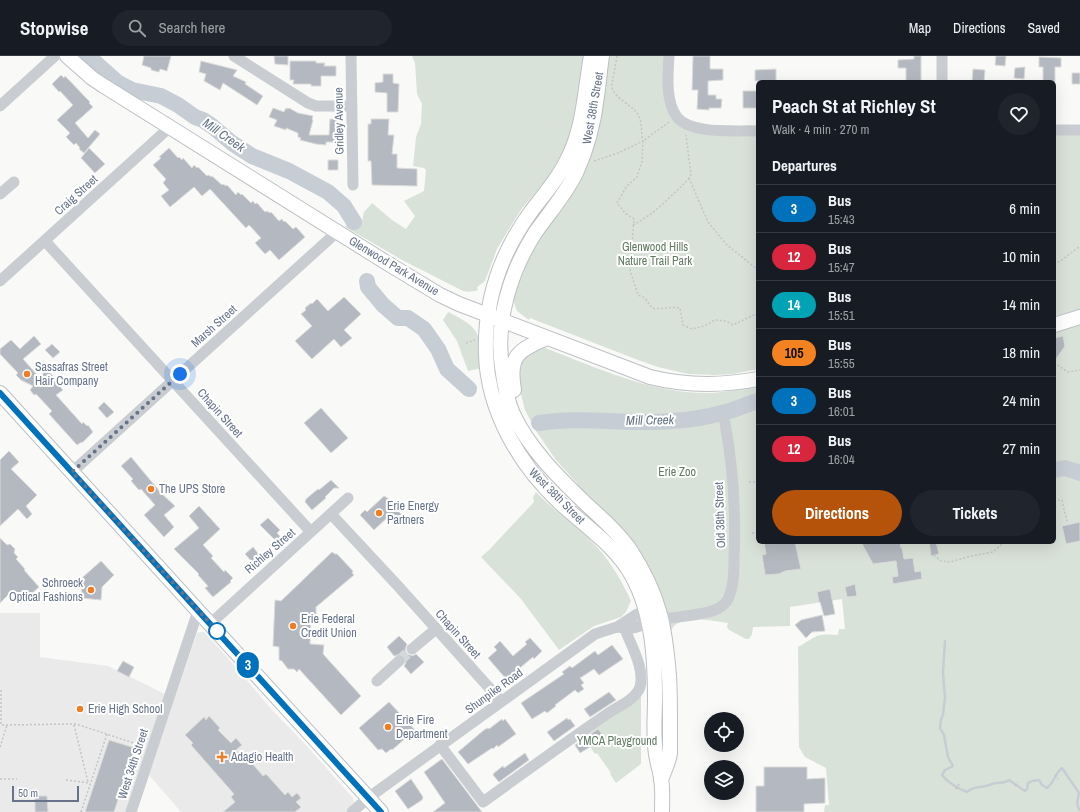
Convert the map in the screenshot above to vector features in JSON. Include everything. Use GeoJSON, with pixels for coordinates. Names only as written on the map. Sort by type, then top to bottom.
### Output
{"type":"FeatureCollection","features":[{"type":"Feature","properties":{"kind":"main road","name":"Glenwood Park Avenue"},"geometry":{"type":"LineString","coordinates":[[67,56],[92,78],[440,295],[488,316],[650,377],[668,382],[714,384],[756,378]]}},
{"type":"Feature","properties":{"kind":"main road","name":"West 38th Street"},"geometry":{"type":"LineString","coordinates":[[501,366],[486,356],[488,316],[493,287],[506,253],[524,221],[554,182],[572,149],[583,110],[591,56]]}},
{"type":"Feature","properties":{"kind":"main road","name":"West 38th Street"},"geometry":{"type":"LineString","coordinates":[[602,56],[594,116],[584,154],[567,190],[535,234],[521,259],[507,297],[500,339],[501,366],[513,413],[528,438],[545,462],[568,487],[612,529],[630,550],[649,583],[647,595],[648,619],[653,651],[656,754],[661,780],[662,812]]}},
{"type":"Feature","properties":{"kind":"main road"},"geometry":{"type":"LineString","coordinates":[[1056,324],[1080,316]]}},
{"type":"Feature","properties":{"kind":"main road"},"geometry":{"type":"LineString","coordinates":[[501,366],[516,358],[521,351],[529,346],[547,338]]}},
{"type":"Feature","properties":{"kind":"main road","name":"West 38th Street"},"geometry":{"type":"LineString","coordinates":[[501,366],[489,381],[500,417],[520,457],[546,488],[616,555],[647,595],[662,618],[667,644],[670,687],[670,755],[661,780]]}},
{"type":"Feature","properties":{"kind":"main road"},"geometry":{"type":"LineString","coordinates":[[0,393],[381,812]]}},
{"type":"Feature","properties":{"kind":"street"},"geometry":{"type":"LineString","coordinates":[[0,106],[56,56]]}},
{"type":"Feature","properties":{"kind":"street"},"geometry":{"type":"LineString","coordinates":[[234,56],[308,103],[316,106],[352,106]]}},
{"type":"Feature","properties":{"kind":"street","name":"Gridley Avenue"},"geometry":{"type":"LineString","coordinates":[[351,56],[353,185]]}},
{"type":"Feature","properties":{"kind":"street"},"geometry":{"type":"LineString","coordinates":[[669,56],[670,96],[672,106],[677,116],[686,124],[697,128],[715,130],[756,131]]}},
{"type":"Feature","properties":{"kind":"street"},"geometry":{"type":"LineString","coordinates":[[942,56],[942,80]]}},
{"type":"Feature","properties":{"kind":"street","name":"Craig Street"},"geometry":{"type":"LineString","coordinates":[[0,281],[170,127]]}},
{"type":"Feature","properties":{"kind":"street"},"geometry":{"type":"LineString","coordinates":[[1056,130],[1080,130]]}},
{"type":"Feature","properties":{"kind":"street"},"geometry":{"type":"LineString","coordinates":[[0,194],[14,182]]}},
{"type":"Feature","properties":{"kind":"street","name":"Marsh Street"},"geometry":{"type":"LineString","coordinates":[[72,472],[337,232]]}},
{"type":"Feature","properties":{"kind":"street","name":"Chapin Street"},"geometry":{"type":"LineString","coordinates":[[45,240],[311,532]]}},
{"type":"Feature","properties":{"kind":"street","name":"Old 38th Street"},"geometry":{"type":"LineString","coordinates":[[724,605],[733,582],[735,548],[732,472],[730,449],[725,423]]}},
{"type":"Feature","properties":{"kind":"street","name":"Richley Street"},"geometry":{"type":"LineString","coordinates":[[210,624],[348,498]]}},
{"type":"Feature","properties":{"kind":"street","name":"Chapin Street"},"geometry":{"type":"LineString","coordinates":[[331,514],[501,701]]}},
{"type":"Feature","properties":{"kind":"street","name":"Shunpike Road"},"geometry":{"type":"LineString","coordinates":[[352,812],[368,798],[440,745],[592,636],[621,628],[640,626],[648,619],[706,612],[724,605]]}},
{"type":"Feature","properties":{"kind":"street","name":"West 34th Street"},"geometry":{"type":"LineString","coordinates":[[131,812],[198,611]]}},
{"type":"Feature","properties":{"kind":"street"},"geometry":{"type":"LineString","coordinates":[[440,745],[483,802],[571,738],[623,704],[637,693],[640,685],[639,669],[621,628]]}},
{"type":"Feature","properties":{"kind":"street"},"geometry":{"type":"LineString","coordinates":[[412,649],[436,629]]}},
{"type":"Feature","properties":{"kind":"street"},"geometry":{"type":"LineString","coordinates":[[377,681],[399,661]]}},
{"type":"Feature","properties":{"kind":"path"},"geometry":{"type":"LineString","coordinates":[[617,56],[612,87],[617,96],[634,109],[640,119],[643,141],[642,161],[636,177],[626,187],[617,203],[625,213],[634,219],[630,270],[638,295],[645,298],[652,308],[660,310],[674,307],[680,308],[683,325],[692,329],[704,326],[715,320],[726,321],[733,325],[756,314]]}},
{"type":"Feature","properties":{"kind":"path"},"geometry":{"type":"LineString","coordinates":[[590,160],[594,161],[643,141],[677,116]]}},
{"type":"Feature","properties":{"kind":"path"},"geometry":{"type":"LineString","coordinates":[[633,225],[644,220],[661,206],[677,192],[691,175],[686,137],[686,124]]}},
{"type":"Feature","properties":{"kind":"path"},"geometry":{"type":"LineString","coordinates":[[689,178],[708,222],[726,244],[756,268]]}},
{"type":"Feature","properties":{"kind":"path"},"geometry":{"type":"LineString","coordinates":[[1056,263],[1080,246]]}},
{"type":"Feature","properties":{"kind":"path"},"geometry":{"type":"LineString","coordinates":[[466,343],[477,339]]}},
{"type":"Feature","properties":{"kind":"path"},"geometry":{"type":"LineString","coordinates":[[1056,364],[1068,372],[1080,370]]}},
{"type":"Feature","properties":{"kind":"path"},"geometry":{"type":"LineString","coordinates":[[749,482],[756,482]]}},
{"type":"Feature","properties":{"kind":"path"},"geometry":{"type":"LineString","coordinates":[[1056,500],[1062,500],[1067,522]]}},
{"type":"Feature","properties":{"kind":"path"},"geometry":{"type":"LineString","coordinates":[[752,533],[756,532]]}},
{"type":"Feature","properties":{"kind":"path"},"geometry":{"type":"LineString","coordinates":[[934,555],[941,561],[950,562],[993,552],[1001,544]]}},
{"type":"Feature","properties":{"kind":"path"},"geometry":{"type":"LineString","coordinates":[[1,690],[1,725],[74,725],[143,746]]}},
{"type":"Feature","properties":{"kind":"path"},"geometry":{"type":"LineString","coordinates":[[0,747],[7,725]]}},
{"type":"Feature","properties":{"kind":"path"},"geometry":{"type":"LineString","coordinates":[[74,725],[90,783]]}},
{"type":"Feature","properties":{"kind":"path"},"geometry":{"type":"LineString","coordinates":[[81,812],[107,734]]}},
{"type":"Feature","properties":{"kind":"path"},"geometry":{"type":"LineString","coordinates":[[1055,775],[1058,779]]}},
{"type":"Feature","properties":{"kind":"path"},"geometry":{"type":"LineString","coordinates":[[0,779],[17,779]]}},
{"type":"Feature","properties":{"kind":"path"},"geometry":{"type":"LineString","coordinates":[[66,780],[90,783]]}},
{"type":"Feature","properties":{"kind":"path"},"geometry":{"type":"LineString","coordinates":[[1015,786],[1018,782]]}},
{"type":"Feature","properties":{"kind":"path"},"geometry":{"type":"LineString","coordinates":[[956,789],[959,784]]}},
{"type":"Feature","properties":{"kind":"shaded area","name":"Erie High School"},"geometry":{"type":"Polygon","coordinates":[[[0,613],[40,613],[40,657],[108,666],[165,694],[126,812],[0,812],[0,613]]]}},
{"type":"Feature","properties":{"kind":"shaded area"},"geometry":{"type":"Polygon","coordinates":[[[204,632],[228,658],[272,710],[306,745],[353,798],[354,802],[345,812],[181,812],[149,775],[197,633],[204,632]]]}},
{"type":"Feature","properties":{"kind":"green space"},"geometry":{"type":"Polygon","coordinates":[[[412,56],[584,56],[574,122],[564,151],[549,177],[523,207],[515,219],[497,249],[485,281],[477,287],[478,290],[476,291],[463,291],[404,261],[345,227],[348,223],[362,221],[364,212],[372,203],[392,220],[406,229],[415,216],[404,201],[424,191],[426,170],[424,168],[413,166],[416,137],[421,124],[422,104],[417,94],[415,63],[412,56]]]}},
{"type":"Feature","properties":{"kind":"green space","name":"Glenwood Hills Nature Trail Park"},"geometry":{"type":"Polygon","coordinates":[[[605,56],[665,56],[675,121],[756,136],[756,369],[733,374],[714,375],[688,374],[658,367],[530,318],[529,320],[517,311],[514,303],[514,296],[526,261],[538,239],[560,210],[605,56]]]}},
{"type":"Feature","properties":{"kind":"green space"},"geometry":{"type":"Polygon","coordinates":[[[1080,133],[1080,309],[1056,315],[1056,134],[1080,133]]]}},
{"type":"Feature","properties":{"kind":"green space"},"geometry":{"type":"Polygon","coordinates":[[[448,312],[467,323],[477,333],[482,368],[468,371],[457,341],[443,320],[448,312]]]}},
{"type":"Feature","properties":{"kind":"green space","name":"Erie Zoo"},"geometry":{"type":"Polygon","coordinates":[[[1080,323],[1080,812],[824,812],[825,805],[829,805],[826,768],[805,757],[799,747],[798,647],[816,636],[824,634],[838,635],[839,629],[845,629],[842,599],[790,607],[790,626],[753,627],[752,634],[749,639],[746,639],[729,630],[727,627],[728,623],[705,620],[688,620],[680,622],[675,625],[671,631],[662,602],[576,482],[556,460],[536,431],[525,410],[518,383],[521,358],[537,348],[545,348],[605,371],[667,389],[688,392],[716,393],[756,385],[756,544],[1056,544],[1056,329],[1080,323]]]}},
{"type":"Feature","properties":{"kind":"green space"},"geometry":{"type":"Polygon","coordinates":[[[536,492],[599,549],[617,574],[631,601],[626,612],[621,617],[594,626],[559,650],[521,599],[481,557],[534,502],[533,497],[536,492]]]}},
{"type":"Feature","properties":{"kind":"green space","name":"YMCA Playground"},"geometry":{"type":"Polygon","coordinates":[[[641,694],[641,764],[616,783],[597,753],[595,754],[583,736],[641,694]]]}},
{"type":"Feature","properties":{"kind":"building"},"geometry":{"type":"Polygon","coordinates":[[[144,56],[171,56],[167,71],[160,69],[159,72],[142,65],[144,56]]]}},
{"type":"Feature","properties":{"kind":"building"},"geometry":{"type":"Polygon","coordinates":[[[274,56],[288,56],[288,65],[275,64],[274,56]]]}},
{"type":"Feature","properties":{"kind":"building"},"geometry":{"type":"Polygon","coordinates":[[[693,56],[710,56],[710,69],[723,69],[723,80],[708,81],[708,95],[716,95],[716,99],[722,99],[721,108],[709,108],[709,110],[697,109],[698,90],[692,90],[693,56]]]}},
{"type":"Feature","properties":{"kind":"building"},"geometry":{"type":"Polygon","coordinates":[[[914,56],[921,56],[921,80],[906,80],[906,68],[898,68],[898,60],[914,59],[914,56]]]}},
{"type":"Feature","properties":{"kind":"building"},"geometry":{"type":"Polygon","coordinates":[[[996,56],[1006,56],[1005,66],[995,65],[996,56]]]}},
{"type":"Feature","properties":{"kind":"building"},"geometry":{"type":"Polygon","coordinates":[[[1039,57],[1061,58],[1061,67],[1055,67],[1055,80],[1043,80],[1043,67],[1039,67],[1039,57]]]}},
{"type":"Feature","properties":{"kind":"building"},"geometry":{"type":"Polygon","coordinates":[[[201,61],[237,70],[233,76],[246,82],[245,84],[263,96],[257,105],[223,83],[220,90],[204,81],[206,74],[199,72],[201,61]]]}},
{"type":"Feature","properties":{"kind":"building"},"geometry":{"type":"Polygon","coordinates":[[[290,61],[316,61],[316,63],[325,63],[324,66],[336,66],[336,76],[321,76],[321,86],[311,86],[311,84],[293,84],[294,80],[290,80],[290,61]]]}},
{"type":"Feature","properties":{"kind":"building"},"geometry":{"type":"Polygon","coordinates":[[[1025,67],[1024,79],[1014,78],[1015,68],[1025,67]]]}},
{"type":"Feature","properties":{"kind":"building"},"geometry":{"type":"Polygon","coordinates":[[[776,69],[776,80],[755,81],[755,70],[776,69]]]}},
{"type":"Feature","properties":{"kind":"building"},"geometry":{"type":"Polygon","coordinates":[[[973,69],[985,70],[984,80],[972,80],[973,69]]]}},
{"type":"Feature","properties":{"kind":"building"},"geometry":{"type":"Polygon","coordinates":[[[1072,73],[1080,73],[1080,84],[1072,84],[1072,73]]]}},
{"type":"Feature","properties":{"kind":"building"},"geometry":{"type":"Polygon","coordinates":[[[383,74],[393,74],[393,83],[399,84],[398,112],[387,112],[387,93],[375,92],[375,83],[383,82],[383,74]]]}},
{"type":"Feature","properties":{"kind":"building"},"geometry":{"type":"Polygon","coordinates":[[[61,75],[64,78],[65,76],[93,107],[75,123],[88,138],[95,130],[100,134],[84,153],[79,149],[80,148],[76,143],[74,145],[66,137],[70,133],[57,120],[73,105],[52,84],[61,75]]]}},
{"type":"Feature","properties":{"kind":"building"},"geometry":{"type":"Polygon","coordinates":[[[743,91],[756,91],[756,108],[743,108],[743,91]]]}},
{"type":"Feature","properties":{"kind":"building"},"geometry":{"type":"Polygon","coordinates":[[[273,108],[284,112],[286,108],[289,108],[298,113],[313,116],[309,135],[329,135],[330,119],[342,119],[342,138],[338,139],[338,142],[326,142],[326,145],[300,140],[301,138],[298,137],[298,133],[286,128],[286,130],[274,126],[277,120],[269,117],[273,108]]]}},
{"type":"Feature","properties":{"kind":"building"},"geometry":{"type":"Polygon","coordinates":[[[371,119],[389,119],[388,135],[394,135],[392,154],[397,154],[397,168],[417,169],[417,186],[372,185],[371,161],[368,161],[368,124],[371,124],[371,119]]]}},
{"type":"Feature","properties":{"kind":"building"},"geometry":{"type":"Polygon","coordinates":[[[89,148],[105,164],[95,173],[81,158],[89,148]]]}},
{"type":"Feature","properties":{"kind":"building"},"geometry":{"type":"Polygon","coordinates":[[[169,148],[178,158],[179,157],[182,160],[183,158],[192,168],[194,165],[197,168],[198,167],[207,176],[212,176],[222,185],[227,185],[236,195],[238,192],[251,203],[253,201],[255,204],[257,203],[265,212],[271,212],[279,221],[282,219],[293,229],[296,227],[305,237],[279,260],[270,250],[265,254],[255,243],[261,238],[249,225],[246,228],[210,189],[202,196],[194,187],[170,207],[161,196],[169,190],[163,183],[166,179],[153,165],[169,148]]]}},
{"type":"Feature","properties":{"kind":"building"},"geometry":{"type":"Polygon","coordinates":[[[328,160],[338,160],[338,170],[328,170],[328,160]]]}},
{"type":"Feature","properties":{"kind":"building"},"geometry":{"type":"Polygon","coordinates":[[[344,297],[361,314],[344,330],[352,338],[341,347],[334,339],[312,359],[295,341],[312,326],[301,314],[306,310],[305,308],[317,299],[328,311],[344,297]]]}},
{"type":"Feature","properties":{"kind":"building"},"geometry":{"type":"Polygon","coordinates":[[[34,336],[41,344],[23,359],[39,377],[47,370],[55,378],[53,380],[63,390],[56,395],[82,424],[83,422],[87,426],[88,425],[93,432],[83,442],[77,445],[49,414],[52,411],[36,394],[34,395],[30,390],[33,386],[21,380],[16,375],[18,373],[0,354],[0,349],[11,340],[20,349],[34,336]]]}},
{"type":"Feature","properties":{"kind":"building"},"geometry":{"type":"Polygon","coordinates":[[[1063,336],[1065,346],[1056,359],[1056,338],[1063,336]]]}},
{"type":"Feature","properties":{"kind":"building"},"geometry":{"type":"Polygon","coordinates":[[[52,344],[60,352],[53,358],[45,350],[52,344]]]}},
{"type":"Feature","properties":{"kind":"building"},"geometry":{"type":"Polygon","coordinates":[[[104,402],[114,412],[107,418],[98,408],[104,402]]]}},
{"type":"Feature","properties":{"kind":"building"},"geometry":{"type":"Polygon","coordinates":[[[321,408],[348,438],[331,453],[304,423],[321,408]]]}},
{"type":"Feature","properties":{"kind":"building"},"geometry":{"type":"Polygon","coordinates":[[[9,451],[19,462],[11,469],[37,495],[26,506],[32,514],[27,519],[18,509],[0,526],[0,460],[9,451]]]}},
{"type":"Feature","properties":{"kind":"building"},"geometry":{"type":"Polygon","coordinates":[[[131,457],[161,493],[175,506],[164,515],[174,527],[164,537],[144,515],[155,505],[141,489],[139,490],[131,481],[133,479],[121,466],[131,457]]]}},
{"type":"Feature","properties":{"kind":"building"},"geometry":{"type":"Polygon","coordinates":[[[331,480],[339,488],[334,488],[325,497],[326,498],[312,510],[305,502],[306,499],[331,480]]]}},
{"type":"Feature","properties":{"kind":"building"},"geometry":{"type":"Polygon","coordinates":[[[384,496],[392,501],[396,509],[402,515],[394,522],[389,516],[374,530],[360,515],[365,510],[367,512],[384,496]]]}},
{"type":"Feature","properties":{"kind":"building"},"geometry":{"type":"Polygon","coordinates":[[[199,506],[220,529],[203,545],[213,556],[211,558],[224,572],[225,570],[233,578],[230,581],[231,582],[213,597],[205,588],[208,586],[198,575],[199,574],[174,549],[199,528],[189,516],[199,506]]]}},
{"type":"Feature","properties":{"kind":"building"},"geometry":{"type":"Polygon","coordinates":[[[268,518],[280,530],[277,533],[286,543],[282,547],[260,525],[268,518]]]}},
{"type":"Feature","properties":{"kind":"building"},"geometry":{"type":"Polygon","coordinates":[[[1080,522],[1080,541],[1066,544],[1062,526],[1080,522]]]}},
{"type":"Feature","properties":{"kind":"building"},"geometry":{"type":"Polygon","coordinates":[[[0,538],[7,545],[10,544],[15,549],[14,553],[18,557],[16,559],[39,587],[20,604],[10,593],[0,603],[0,538]]]}},
{"type":"Feature","properties":{"kind":"building"},"geometry":{"type":"Polygon","coordinates":[[[764,544],[795,544],[801,569],[785,571],[779,574],[765,575],[762,555],[766,554],[764,544]]]}},
{"type":"Feature","properties":{"kind":"building"},"geometry":{"type":"Polygon","coordinates":[[[862,544],[900,544],[904,559],[913,558],[915,572],[921,571],[922,579],[893,584],[892,577],[898,576],[896,561],[873,564],[862,544]]]}},
{"type":"Feature","properties":{"kind":"building"},"geometry":{"type":"Polygon","coordinates":[[[929,544],[936,544],[939,554],[931,556],[929,544]]]}},
{"type":"Feature","properties":{"kind":"building"},"geometry":{"type":"Polygon","coordinates":[[[253,547],[262,558],[254,564],[245,554],[253,547]]]}},
{"type":"Feature","properties":{"kind":"building"},"geometry":{"type":"Polygon","coordinates":[[[332,552],[337,554],[353,571],[352,573],[354,575],[316,607],[316,616],[311,616],[310,644],[324,645],[323,654],[361,696],[341,715],[299,669],[297,672],[294,669],[288,669],[282,661],[279,660],[279,647],[273,646],[275,600],[281,601],[332,552]]]}},
{"type":"Feature","properties":{"kind":"building"},"geometry":{"type":"Polygon","coordinates":[[[101,561],[114,575],[102,587],[101,600],[81,598],[83,577],[101,561]]]}},
{"type":"Feature","properties":{"kind":"building"},"geometry":{"type":"Polygon","coordinates":[[[855,584],[857,596],[847,597],[845,587],[855,584]]]}},
{"type":"Feature","properties":{"kind":"building"},"geometry":{"type":"Polygon","coordinates":[[[830,589],[835,614],[824,616],[817,592],[830,589]]]}},
{"type":"Feature","properties":{"kind":"building"},"geometry":{"type":"Polygon","coordinates":[[[822,615],[825,631],[812,632],[806,638],[795,625],[801,620],[822,615]]]}},
{"type":"Feature","properties":{"kind":"building"},"geometry":{"type":"Polygon","coordinates":[[[399,636],[407,644],[405,650],[407,654],[413,656],[416,654],[424,662],[411,674],[404,666],[406,663],[404,657],[401,654],[394,656],[387,647],[399,636]]]}},
{"type":"Feature","properties":{"kind":"building"},"geometry":{"type":"Polygon","coordinates":[[[530,638],[542,651],[507,680],[488,658],[497,650],[494,647],[500,641],[513,656],[527,644],[525,642],[530,638]]]}},
{"type":"Feature","properties":{"kind":"building"},"geometry":{"type":"Polygon","coordinates":[[[612,645],[623,659],[599,675],[594,669],[580,678],[584,683],[581,685],[584,689],[578,693],[575,690],[547,713],[545,711],[532,719],[521,703],[564,674],[562,672],[570,666],[572,668],[595,651],[598,655],[612,645]]]}},
{"type":"Feature","properties":{"kind":"building"},"geometry":{"type":"Polygon","coordinates":[[[123,661],[134,667],[129,677],[117,671],[123,661]]]}},
{"type":"Feature","properties":{"kind":"building"},"geometry":{"type":"Polygon","coordinates":[[[609,692],[616,700],[590,717],[584,709],[609,692]]]}},
{"type":"Feature","properties":{"kind":"building"},"geometry":{"type":"Polygon","coordinates":[[[389,702],[415,730],[392,750],[391,749],[386,753],[382,749],[378,750],[359,728],[389,702]]]}},
{"type":"Feature","properties":{"kind":"building"},"geometry":{"type":"Polygon","coordinates":[[[209,716],[220,728],[218,730],[231,743],[236,738],[242,745],[236,750],[250,764],[251,762],[263,776],[266,774],[285,795],[288,792],[292,797],[297,793],[301,798],[296,802],[301,807],[295,812],[223,812],[235,802],[231,797],[234,794],[191,745],[193,743],[185,735],[204,717],[206,720],[209,716]]]}},
{"type":"Feature","properties":{"kind":"building"},"geometry":{"type":"Polygon","coordinates":[[[567,718],[568,720],[570,719],[575,726],[554,741],[547,732],[567,718]]]}},
{"type":"Feature","properties":{"kind":"building"},"geometry":{"type":"Polygon","coordinates":[[[502,719],[503,721],[505,719],[516,734],[498,747],[497,745],[468,764],[458,752],[484,730],[489,729],[502,719]]]}},
{"type":"Feature","properties":{"kind":"building"},"geometry":{"type":"Polygon","coordinates":[[[598,729],[605,738],[596,746],[595,744],[580,753],[575,745],[598,729]]]}},
{"type":"Feature","properties":{"kind":"building"},"geometry":{"type":"Polygon","coordinates":[[[109,740],[135,748],[114,812],[85,812],[109,740]]]}},
{"type":"Feature","properties":{"kind":"building"},"geometry":{"type":"Polygon","coordinates":[[[525,753],[529,760],[499,782],[493,775],[494,773],[503,766],[504,768],[525,753]]]}},
{"type":"Feature","properties":{"kind":"building"},"geometry":{"type":"Polygon","coordinates":[[[442,759],[482,812],[433,812],[445,803],[424,772],[442,759]]]}},
{"type":"Feature","properties":{"kind":"building"},"geometry":{"type":"Polygon","coordinates":[[[764,767],[807,767],[807,779],[825,778],[825,803],[804,804],[804,812],[756,812],[756,786],[764,786],[764,767]]]}},
{"type":"Feature","properties":{"kind":"building"},"geometry":{"type":"Polygon","coordinates":[[[411,779],[423,797],[422,800],[408,809],[395,791],[411,779]]]}},
{"type":"Feature","properties":{"kind":"building"},"geometry":{"type":"Polygon","coordinates":[[[35,796],[47,796],[48,812],[35,812],[35,796]]]}},
{"type":"Feature","properties":{"kind":"waterway","name":"Mill Creek"},"geometry":{"type":"LineString","coordinates":[[88,56],[117,82],[132,90],[161,96],[178,105],[195,117],[203,120],[232,143],[252,156],[289,171],[328,192],[344,206],[354,222]]}},
{"type":"Feature","properties":{"kind":"waterway","name":"Mill Creek"},"geometry":{"type":"LineString","coordinates":[[367,281],[368,287],[383,305],[398,318],[408,318],[424,329],[438,349],[447,369],[469,389]]}},
{"type":"Feature","properties":{"kind":"waterway","name":"Mill Creek"},"geometry":{"type":"LineString","coordinates":[[539,423],[572,420],[638,422],[685,420],[719,414],[756,402]]}},
{"type":"Feature","properties":{"kind":"waterway","name":"Mill Creek"},"geometry":{"type":"LineString","coordinates":[[1056,470],[1065,468],[1080,473]]}},
{"type":"Feature","properties":{"kind":"waterway"},"geometry":{"type":"LineString","coordinates":[[945,641],[943,673],[945,698],[940,728],[944,735],[948,757],[953,766],[945,770],[942,775],[953,785],[967,792],[974,788],[1009,780],[1025,791],[1028,783],[1039,780],[1042,785],[1047,788],[1062,768],[1079,793],[1077,804],[1080,810]]}},
{"type":"Feature","properties":{"kind":"tunnel"},"geometry":{"type":"LineString","coordinates":[[399,661],[412,649]]}},
{"type":"Feature","properties":{"kind":"bus line","name":"3"},"geometry":{"type":"LineString","coordinates":[[0,393],[381,812]]}},
{"type":"Feature","properties":{"kind":"place","name":"Sassafras Street Hair Company"},"geometry":{"type":"Point","coordinates":[27,374]}},
{"type":"Feature","properties":{"kind":"place","name":"The UPS Store"},"geometry":{"type":"Point","coordinates":[151,489]}},
{"type":"Feature","properties":{"kind":"place","name":"Erie Energy Partners"},"geometry":{"type":"Point","coordinates":[379,513]}},
{"type":"Feature","properties":{"kind":"place","name":"Schroeck Optical Fashions"},"geometry":{"type":"Point","coordinates":[91,590]}},
{"type":"Feature","properties":{"kind":"place","name":"Erie Federal Credit Union"},"geometry":{"type":"Point","coordinates":[293,626]}},
{"type":"Feature","properties":{"kind":"place","name":"Erie High School"},"geometry":{"type":"Point","coordinates":[80,709]}},
{"type":"Feature","properties":{"kind":"place","name":"Erie Fire Department"},"geometry":{"type":"Point","coordinates":[388,727]}},
{"type":"Feature","properties":{"kind":"place","name":"Adagio Health"},"geometry":{"type":"Point","coordinates":[222,757]}},
{"type":"Feature","properties":{"kind":"route"},"geometry":{"type":"LineString","coordinates":[[180,374],[72,472],[218,632],[217,631]]}}]}
